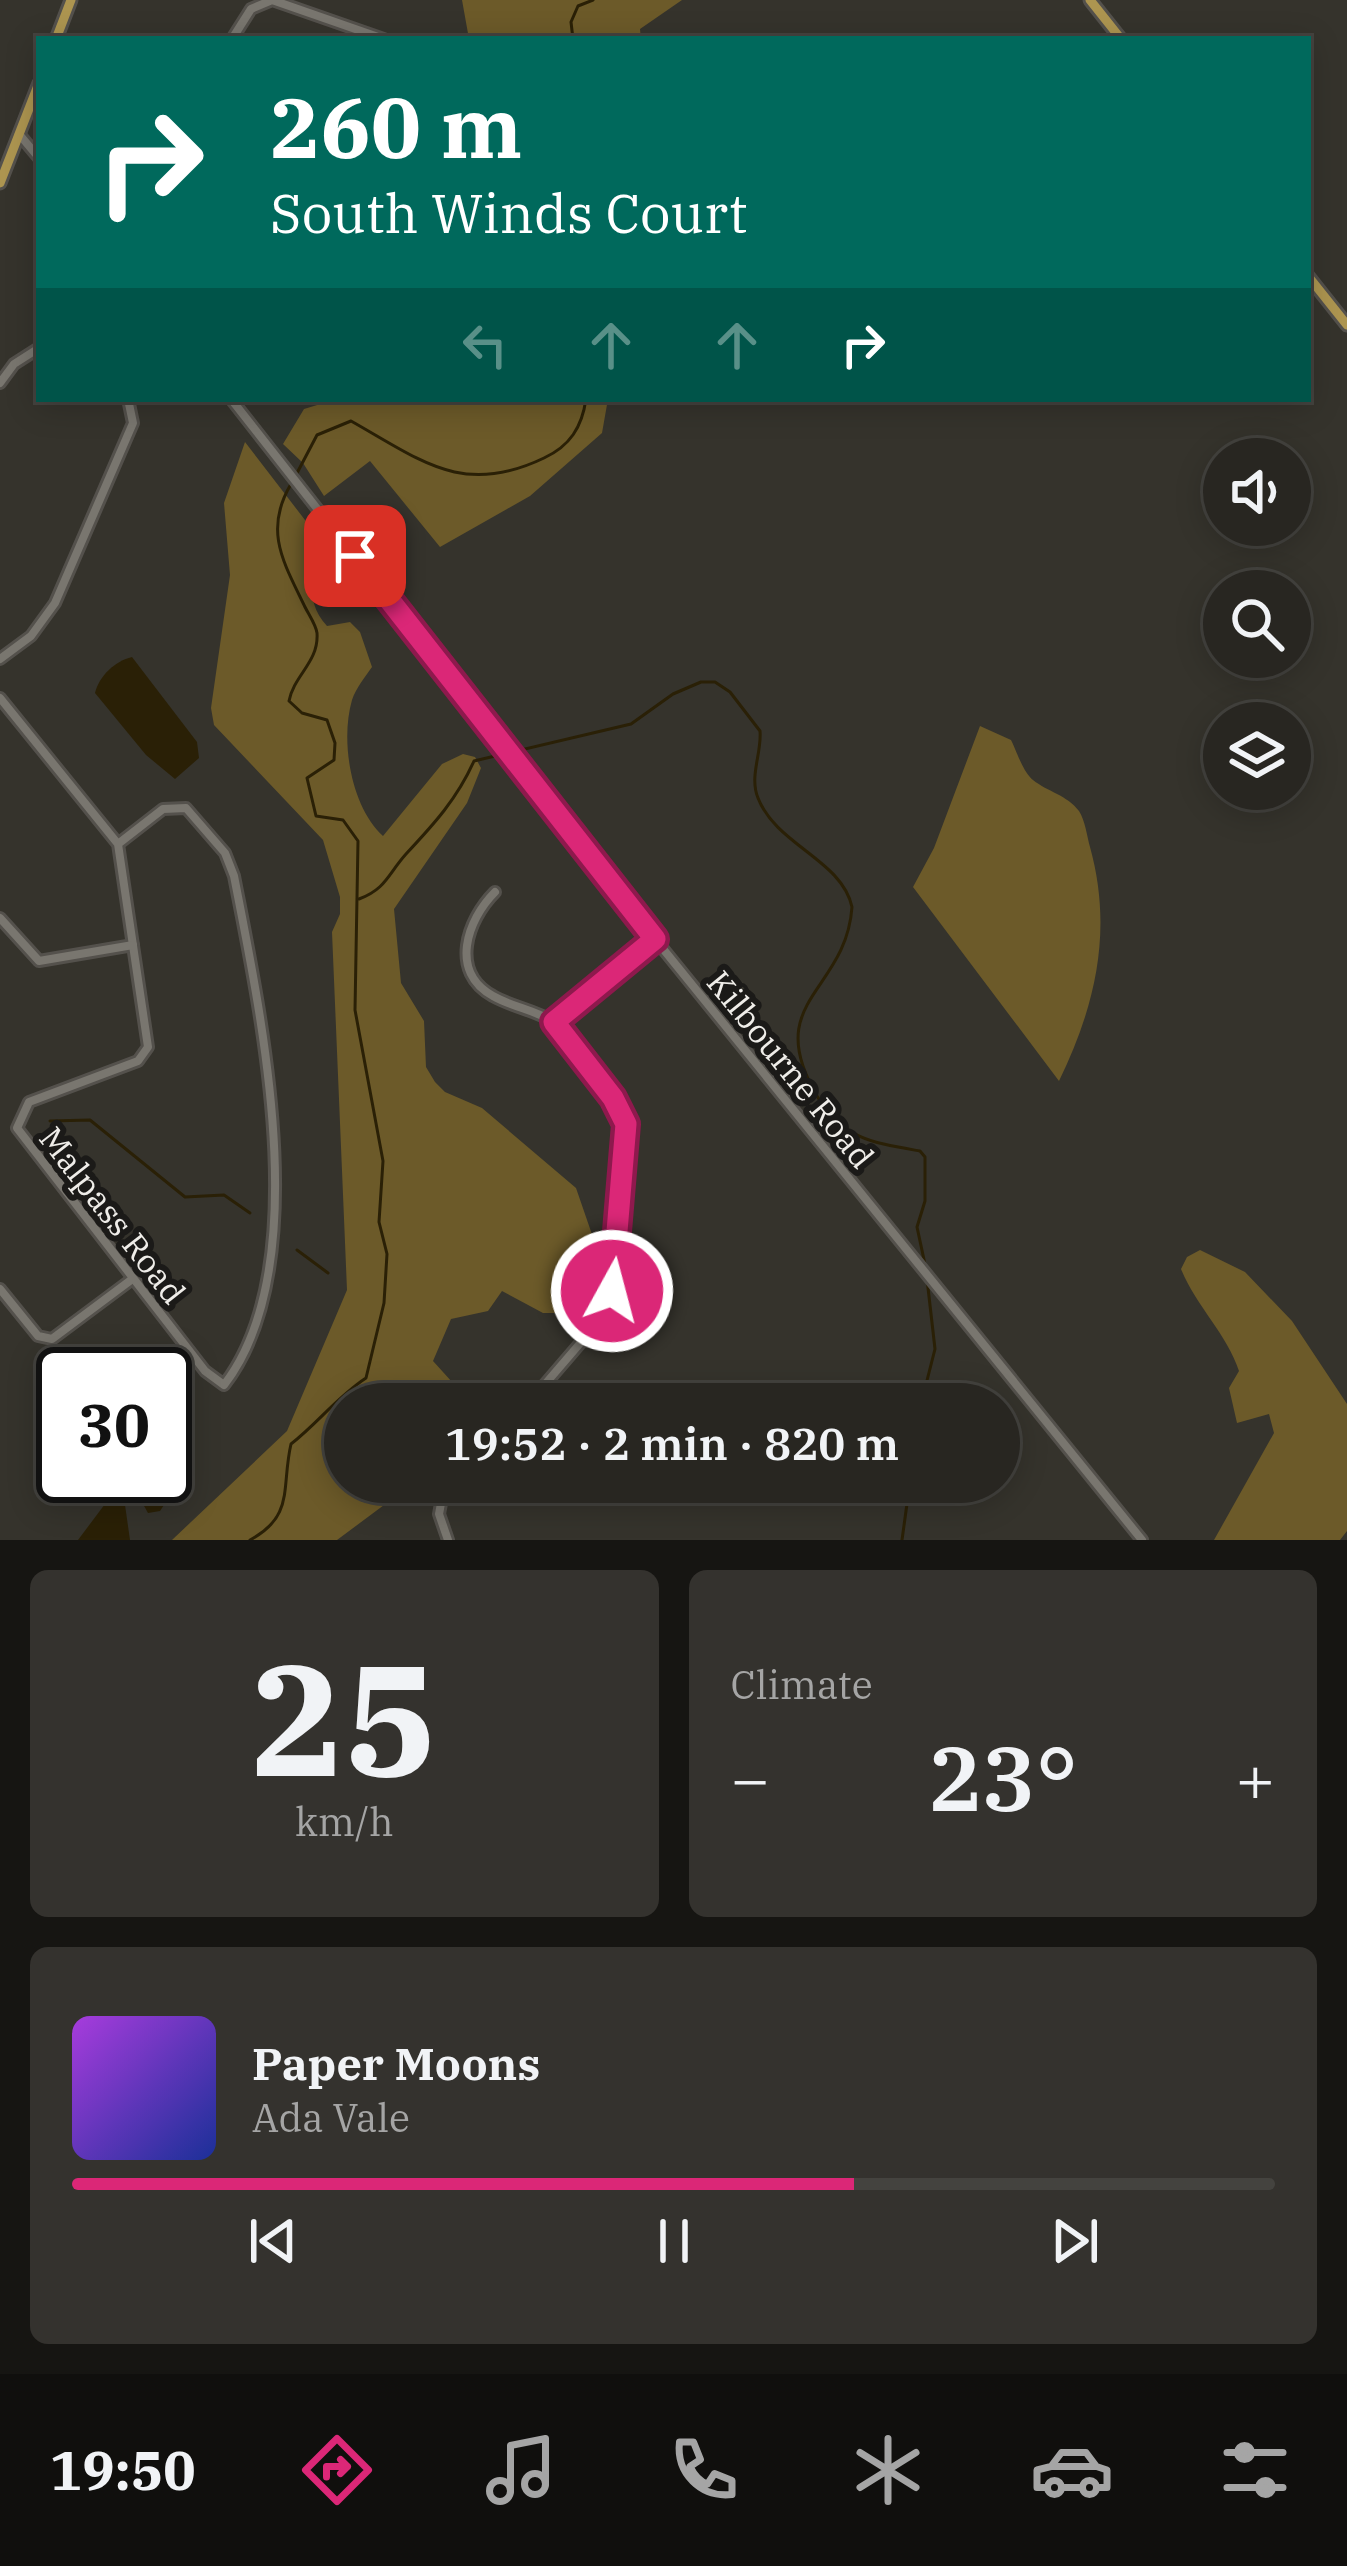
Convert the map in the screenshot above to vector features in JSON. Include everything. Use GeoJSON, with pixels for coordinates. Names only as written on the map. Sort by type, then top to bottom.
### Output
{"type":"FeatureCollection","features":[{"type":"Feature","properties":{"kind":"main road"},"geometry":{"type":"LineString","coordinates":[[57,36],[71,0]]}},
{"type":"Feature","properties":{"kind":"main road"},"geometry":{"type":"LineString","coordinates":[[1090,0],[1118,36]]}},
{"type":"Feature","properties":{"kind":"main road"},"geometry":{"type":"LineString","coordinates":[[0,183],[36,91]]}},
{"type":"Feature","properties":{"kind":"main road"},"geometry":{"type":"LineString","coordinates":[[1311,279],[1347,325]]}},
{"type":"Feature","properties":{"kind":"street"},"geometry":{"type":"LineString","coordinates":[[234,36],[251,9],[272,0],[375,36]]}},
{"type":"Feature","properties":{"kind":"street"},"geometry":{"type":"LineString","coordinates":[[19,134],[36,154]]}},
{"type":"Feature","properties":{"kind":"street"},"geometry":{"type":"LineString","coordinates":[[0,383],[14,364],[36,350]]}},
{"type":"Feature","properties":{"kind":"street"},"geometry":{"type":"LineString","coordinates":[[0,658],[31,636],[56,603],[133,423],[129,402]]}},
{"type":"Feature","properties":{"kind":"street","name":"Kilbourne Road"},"geometry":{"type":"LineString","coordinates":[[233,402],[655,939],[1142,1540]]}},
{"type":"Feature","properties":{"kind":"street"},"geometry":{"type":"LineString","coordinates":[[0,698],[118,844]]}},
{"type":"Feature","properties":{"kind":"street","name":"Malpass Road"},"geometry":{"type":"LineString","coordinates":[[186,808],[225,853],[244,923],[277,1155],[268,1281],[243,1360],[224,1385],[205,1372],[17,1128],[28,1102],[138,1061],[148,1047],[118,844],[163,809],[186,808]]}},
{"type":"Feature","properties":{"kind":"street"},"geometry":{"type":"LineString","coordinates":[[495,892],[476,916],[467,940],[466,964],[478,985],[493,996],[554,1022],[620,1110],[627,1147],[617,1271],[607,1312],[546,1383]]}},
{"type":"Feature","properties":{"kind":"street"},"geometry":{"type":"LineString","coordinates":[[0,918],[39,961],[133,945]]}},
{"type":"Feature","properties":{"kind":"street"},"geometry":{"type":"LineString","coordinates":[[554,1022],[655,939]]}},
{"type":"Feature","properties":{"kind":"street"},"geometry":{"type":"LineString","coordinates":[[0,1289],[38,1336],[52,1339],[131,1280]]}},
{"type":"Feature","properties":{"kind":"street"},"geometry":{"type":"LineString","coordinates":[[441,1503],[439,1514],[448,1540]]}},
{"type":"Feature","properties":{"kind":"shaded area"},"geometry":{"type":"Polygon","coordinates":[[[462,0],[682,0],[640,29],[641,36],[468,36],[462,0]]]}},
{"type":"Feature","properties":{"kind":"shaded area"},"geometry":{"type":"Polygon","coordinates":[[[327,402],[607,402],[602,433],[530,496],[440,547],[370,461],[324,496],[303,463],[283,444],[304,409],[327,402]]]}},
{"type":"Feature","properties":{"kind":"shaded area"},"geometry":{"type":"Polygon","coordinates":[[[245,442],[315,533],[311,582],[319,616],[327,626],[350,622],[360,632],[372,667],[352,700],[348,753],[363,808],[383,836],[442,764],[463,754],[475,757],[481,768],[467,803],[394,909],[401,983],[424,1021],[426,1067],[435,1082],[445,1092],[482,1108],[576,1188],[596,1246],[580,1299],[567,1313],[543,1313],[502,1291],[488,1311],[451,1319],[433,1361],[453,1383],[324,1383],[324,1503],[387,1503],[337,1540],[172,1540],[287,1431],[347,1290],[332,932],[340,914],[340,897],[323,840],[214,725],[211,708],[230,575],[224,503],[245,442]]]}},
{"type":"Feature","properties":{"kind":"shaded area"},"geometry":{"type":"Polygon","coordinates":[[[132,657],[197,742],[199,758],[175,779],[146,755],[95,693],[109,670],[132,657]]]}},
{"type":"Feature","properties":{"kind":"shaded area"},"geometry":{"type":"Polygon","coordinates":[[[980,726],[1011,740],[1029,776],[1079,811],[1097,878],[1097,967],[1083,1024],[1059,1081],[913,887],[934,848],[980,726]]]}},
{"type":"Feature","properties":{"kind":"shaded area"},"geometry":{"type":"Polygon","coordinates":[[[1200,1250],[1245,1272],[1292,1321],[1347,1404],[1347,1531],[1340,1540],[1214,1540],[1274,1433],[1269,1414],[1237,1423],[1229,1388],[1239,1371],[1181,1269],[1187,1257],[1200,1250]]]}},
{"type":"Feature","properties":{"kind":"shaded area"},"geometry":{"type":"Polygon","coordinates":[[[106,1503],[125,1505],[130,1540],[78,1540],[106,1503]]]}},
{"type":"Feature","properties":{"kind":"shaded area"},"geometry":{"type":"Polygon","coordinates":[[[165,1503],[160,1511],[148,1513],[143,1504],[165,1503]]]}},
{"type":"Feature","properties":{"kind":"waterway"},"geometry":{"type":"LineString","coordinates":[[573,36],[571,22],[578,6],[593,0]]}},
{"type":"Feature","properties":{"kind":"waterway"},"geometry":{"type":"LineString","coordinates":[[296,475],[317,435],[351,421],[444,469],[466,474],[515,469],[553,453],[568,441],[585,402]]}},
{"type":"Feature","properties":{"kind":"waterway"},"geometry":{"type":"LineString","coordinates":[[250,1540],[280,1510],[291,1444],[366,1378],[384,1303],[387,1254],[379,1222],[383,1161],[355,1010],[358,841],[343,820],[316,816],[307,778],[334,760],[335,743],[327,720],[302,713],[289,701],[317,643],[314,623],[280,547],[278,517],[291,484]]}},
{"type":"Feature","properties":{"kind":"waterway"},"geometry":{"type":"LineString","coordinates":[[359,899],[381,886],[435,821],[474,761],[631,724],[673,694],[701,682],[715,682],[730,692],[760,731],[755,781],[767,814],[836,877],[852,907],[836,959],[802,1017],[798,1038],[802,1064],[817,1096],[837,1122],[861,1137],[920,1151],[925,1157],[925,1201],[917,1227],[926,1269]]}},
{"type":"Feature","properties":{"kind":"waterway"},"geometry":{"type":"LineString","coordinates":[[50,1121],[90,1120],[185,1197],[224,1195],[250,1213]]}},
{"type":"Feature","properties":{"kind":"waterway"},"geometry":{"type":"LineString","coordinates":[[297,1250],[328,1273]]}},
{"type":"Feature","properties":{"kind":"waterway"},"geometry":{"type":"LineString","coordinates":[[926,1383],[935,1349],[927,1279]]}},
{"type":"Feature","properties":{"kind":"waterway"},"geometry":{"type":"LineString","coordinates":[[902,1540],[907,1503]]}},
{"type":"Feature","properties":{"kind":"route"},"geometry":{"type":"LineString","coordinates":[[355,556],[655,939],[554,1022],[613,1098],[626,1124],[612,1291]]}}]}
